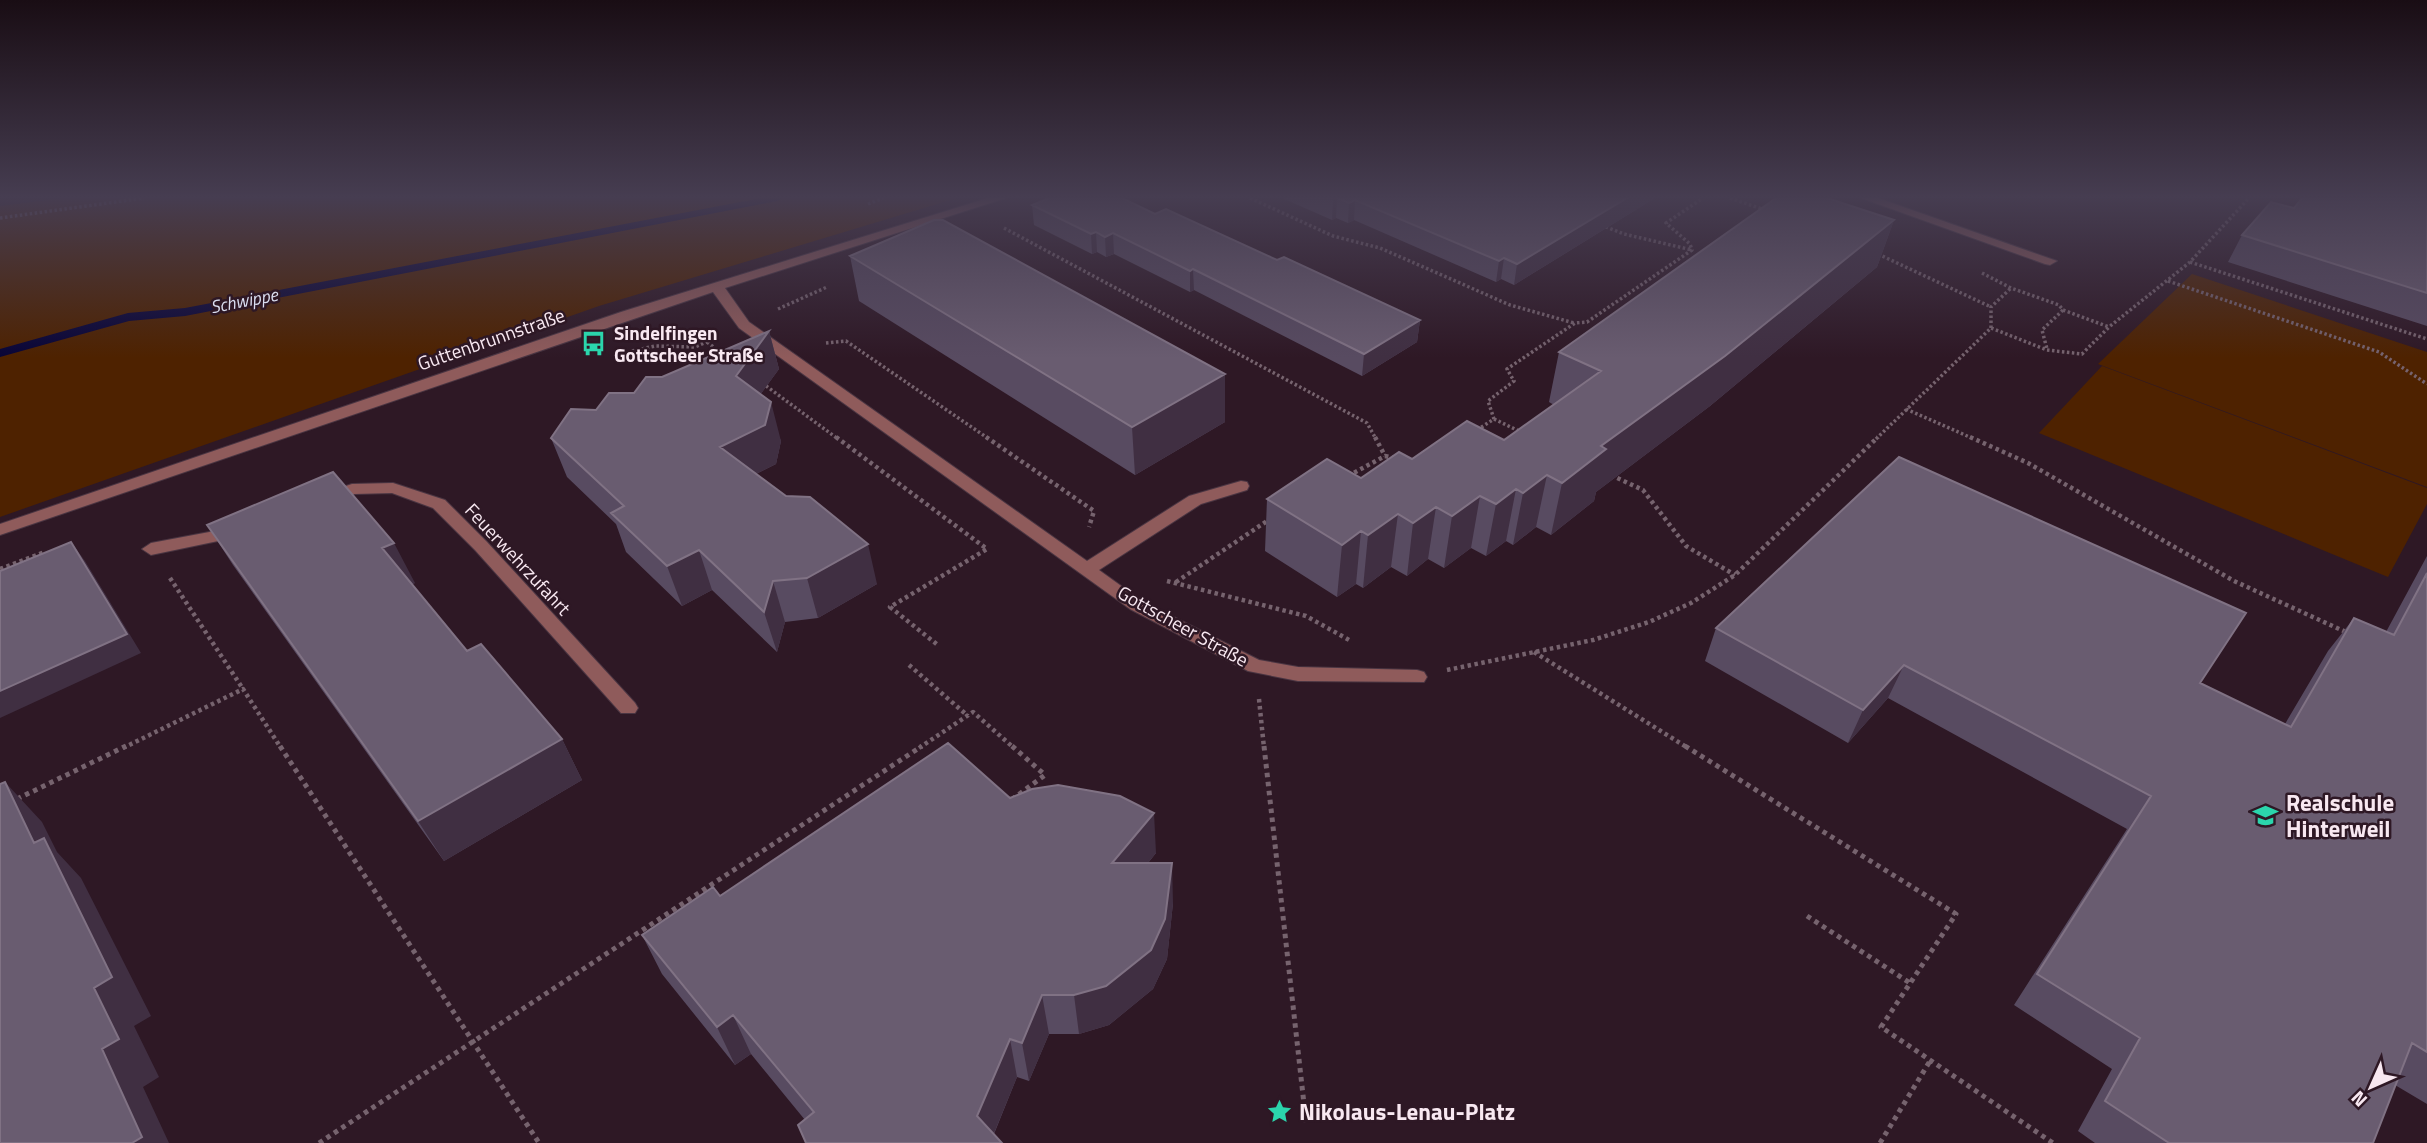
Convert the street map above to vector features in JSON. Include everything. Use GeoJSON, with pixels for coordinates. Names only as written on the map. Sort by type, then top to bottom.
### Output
{"type":"FeatureCollection","features":[{"type":"Feature","properties":{"kind":"street","name":"Guttenbrunnstraße"},"geometry":{"type":"LineString","coordinates":[[0,530],[716,286],[828,251]]}},
{"type":"Feature","properties":{"kind":"street"},"geometry":{"type":"LineString","coordinates":[[2023,251],[2050,261]]}},
{"type":"Feature","properties":{"kind":"street","name":"Gottscheer Straße"},"geometry":{"type":"LineString","coordinates":[[716,286],[744,325],[1136,605],[1255,666],[1298,674],[1417,677]]}},
{"type":"Feature","properties":{"kind":"street"},"geometry":{"type":"LineString","coordinates":[[1086,570],[1195,500],[1241,486]]}},
{"type":"Feature","properties":{"kind":"street","name":"Feuerwehrzufahrt"},"geometry":{"type":"LineString","coordinates":[[307,506],[352,489],[393,488],[439,504],[481,546],[628,708]]}},
{"type":"Feature","properties":{"kind":"street"},"geometry":{"type":"LineString","coordinates":[[151,548],[228,535],[253,527]]}},
{"type":"Feature","properties":{"kind":"path"},"geometry":{"type":"LineString","coordinates":[[1047,251],[1367,423],[1385,456]]}},
{"type":"Feature","properties":{"kind":"path"},"geometry":{"type":"LineString","coordinates":[[1388,251],[1510,305],[1560,316],[1575,323]]}},
{"type":"Feature","properties":{"kind":"path"},"geometry":{"type":"LineString","coordinates":[[1531,437],[1494,419],[1488,401],[1514,381],[1507,369],[1575,323],[1587,322],[1690,251]]}},
{"type":"Feature","properties":{"kind":"path"},"geometry":{"type":"LineString","coordinates":[[1872,251],[1991,307]]}},
{"type":"Feature","properties":{"kind":"path"},"geometry":{"type":"LineString","coordinates":[[1995,251],[1976,270],[2011,288],[2109,327]]}},
{"type":"Feature","properties":{"kind":"path"},"geometry":{"type":"LineString","coordinates":[[1991,328],[2048,350],[2082,354],[2109,327],[2200,251]]}},
{"type":"Feature","properties":{"kind":"path"},"geometry":{"type":"LineString","coordinates":[[2190,262],[2427,339]]}},
{"type":"Feature","properties":{"kind":"path"},"geometry":{"type":"LineString","coordinates":[[2168,280],[2379,352],[2427,384]]}},
{"type":"Feature","properties":{"kind":"path"},"geometry":{"type":"LineString","coordinates":[[1417,677],[1627,630],[1662,617],[1735,575],[1991,328],[1991,307],[2011,288]]}},
{"type":"Feature","properties":{"kind":"path"},"geometry":{"type":"LineString","coordinates":[[2048,350],[2042,330],[2063,310]]}},
{"type":"Feature","properties":{"kind":"path"},"geometry":{"type":"LineString","coordinates":[[820,343],[846,341],[1094,511],[1086,536],[1146,576],[1306,616],[1361,646]]}},
{"type":"Feature","properties":{"kind":"path"},"geometry":{"type":"LineString","coordinates":[[706,342],[729,359]]}},
{"type":"Feature","properties":{"kind":"path"},"geometry":{"type":"LineString","coordinates":[[751,375],[987,549],[890,607],[939,646]]}},
{"type":"Feature","properties":{"kind":"path"},"geometry":{"type":"LineString","coordinates":[[1906,409],[2028,463],[2234,581],[2354,636]]}},
{"type":"Feature","properties":{"kind":"path"},"geometry":{"type":"LineString","coordinates":[[1472,434],[1494,419]]}},
{"type":"Feature","properties":{"kind":"path"},"geometry":{"type":"LineString","coordinates":[[1339,481],[1385,456],[1396,458]]}},
{"type":"Feature","properties":{"kind":"path"},"geometry":{"type":"LineString","coordinates":[[1606,472],[1643,489],[1686,546],[1735,575]]}},
{"type":"Feature","properties":{"kind":"path"},"geometry":{"type":"LineString","coordinates":[[1136,605],[1175,583],[1271,518]]}},
{"type":"Feature","properties":{"kind":"path"},"geometry":{"type":"LineString","coordinates":[[162,566],[539,1143]]}},
{"type":"Feature","properties":{"kind":"path"},"geometry":{"type":"LineString","coordinates":[[1533,652],[1956,914],[1881,1027],[2053,1143]]}},
{"type":"Feature","properties":{"kind":"path"},"geometry":{"type":"LineString","coordinates":[[909,665],[968,716]]}},
{"type":"Feature","properties":{"kind":"path"},"geometry":{"type":"LineString","coordinates":[[1255,666],[1306,1122]]}},
{"type":"Feature","properties":{"kind":"path"},"geometry":{"type":"LineString","coordinates":[[12,801],[243,689]]}},
{"type":"Feature","properties":{"kind":"path"},"geometry":{"type":"LineString","coordinates":[[320,1143],[973,712],[1045,775],[1002,807]]}},
{"type":"Feature","properties":{"kind":"path"},"geometry":{"type":"LineString","coordinates":[[1807,916],[1910,983]]}},
{"type":"Feature","properties":{"kind":"path"},"geometry":{"type":"LineString","coordinates":[[1880,1143],[1930,1061]]}},
{"type":"Feature","properties":{"kind":"shaded area"},"geometry":{"type":"Polygon","coordinates":[[[0,251],[780,251],[599,306],[0,517],[0,251]]]}},
{"type":"Feature","properties":{"kind":"shaded area"},"geometry":{"type":"Polygon","coordinates":[[[2192,274],[2427,352],[2427,487],[2098,364],[2192,274]]]}},
{"type":"Feature","properties":{"kind":"shaded area"},"geometry":{"type":"Polygon","coordinates":[[[2102,366],[2427,488],[2427,504],[2388,577],[2039,433],[2102,366]]]}},
{"type":"Feature","properties":{"kind":"building"},"geometry":{"type":"Polygon","coordinates":[[[861,251],[1000,251],[1225,374],[1132,427],[850,256],[861,251]]]}},
{"type":"Feature","properties":{"kind":"building"},"geometry":{"type":"Polygon","coordinates":[[[1150,251],[1258,251],[1277,260],[1284,257],[1420,320],[1364,354],[1193,269],[1190,271],[1150,251]]]}},
{"type":"Feature","properties":{"kind":"building"},"geometry":{"type":"Polygon","coordinates":[[[1476,251],[1538,251],[1517,264],[1504,258],[1499,261],[1476,251]]]}},
{"type":"Feature","properties":{"kind":"building"},"geometry":{"type":"Polygon","coordinates":[[[1701,251],[1855,251],[1725,356],[1601,446],[1606,449],[1562,483],[1547,475],[1523,493],[1516,489],[1496,504],[1480,496],[1452,516],[1436,507],[1413,523],[1398,514],[1368,535],[1361,531],[1342,545],[1267,499],[1327,459],[1361,478],[1399,452],[1412,459],[1467,421],[1504,440],[1601,371],[1559,352],[1701,251]]]}},
{"type":"Feature","properties":{"kind":"building"},"geometry":{"type":"Polygon","coordinates":[[[2294,251],[2427,251],[2427,293],[2294,251]]]}},
{"type":"Feature","properties":{"kind":"building"},"geometry":{"type":"Polygon","coordinates":[[[769,331],[736,376],[771,402],[765,425],[720,447],[786,496],[810,497],[868,544],[807,578],[773,581],[764,612],[699,550],[667,566],[611,513],[624,506],[551,438],[571,409],[596,410],[609,393],[634,393],[646,377],[662,377],[769,331]]]}},
{"type":"Feature","properties":{"kind":"building","name":"Realschule Hinterweil"},"geometry":{"type":"Polygon","coordinates":[[[1899,457],[2246,613],[2200,683],[2291,727],[2354,618],[2394,635],[2427,573],[2427,1052],[2412,1043],[2373,1143],[2169,1143],[2105,1101],[2140,1038],[2037,974],[2151,796],[1904,665],[1863,710],[1716,628],[1899,457]]]}},
{"type":"Feature","properties":{"kind":"building"},"geometry":{"type":"Polygon","coordinates":[[[333,472],[394,543],[382,548],[467,651],[481,644],[562,739],[418,821],[207,525],[333,472]]]}},
{"type":"Feature","properties":{"kind":"building"},"geometry":{"type":"Polygon","coordinates":[[[71,542],[127,634],[0,691],[0,571],[71,542]]]}},
{"type":"Feature","properties":{"kind":"building"},"geometry":{"type":"Polygon","coordinates":[[[948,743],[1010,798],[1032,789],[1058,785],[1120,796],[1154,813],[1112,863],[1172,863],[1165,919],[1151,950],[1106,986],[1074,995],[1042,995],[1022,1043],[1010,1039],[977,1116],[1002,1143],[806,1143],[798,1125],[814,1112],[733,1015],[717,1027],[642,935],[713,887],[720,896],[948,743]]]}},
{"type":"Feature","properties":{"kind":"building"},"geometry":{"type":"Polygon","coordinates":[[[5,782],[34,843],[44,838],[112,977],[94,988],[119,1039],[102,1049],[142,1137],[132,1143],[0,1143],[0,784],[5,782]]]}},
{"type":"Feature","properties":{"kind":"waterway","name":"Schwippe"},"geometry":{"type":"LineString","coordinates":[[0,353],[128,317],[185,312],[500,251]]}},
{"type":"Feature","properties":{"kind":"place","name":"Sindelfingen Gottscheer Straße"},"geometry":{"type":"Point","coordinates":[594,344]}},
{"type":"Feature","properties":{"kind":"place","name":"Realschule Hinterweil"},"geometry":{"type":"Point","coordinates":[2266,816]}},
{"type":"Feature","properties":{"kind":"place","name":"Nikolaus-Lenau-Platz"},"geometry":{"type":"Point","coordinates":[1279,1112]}}]}
